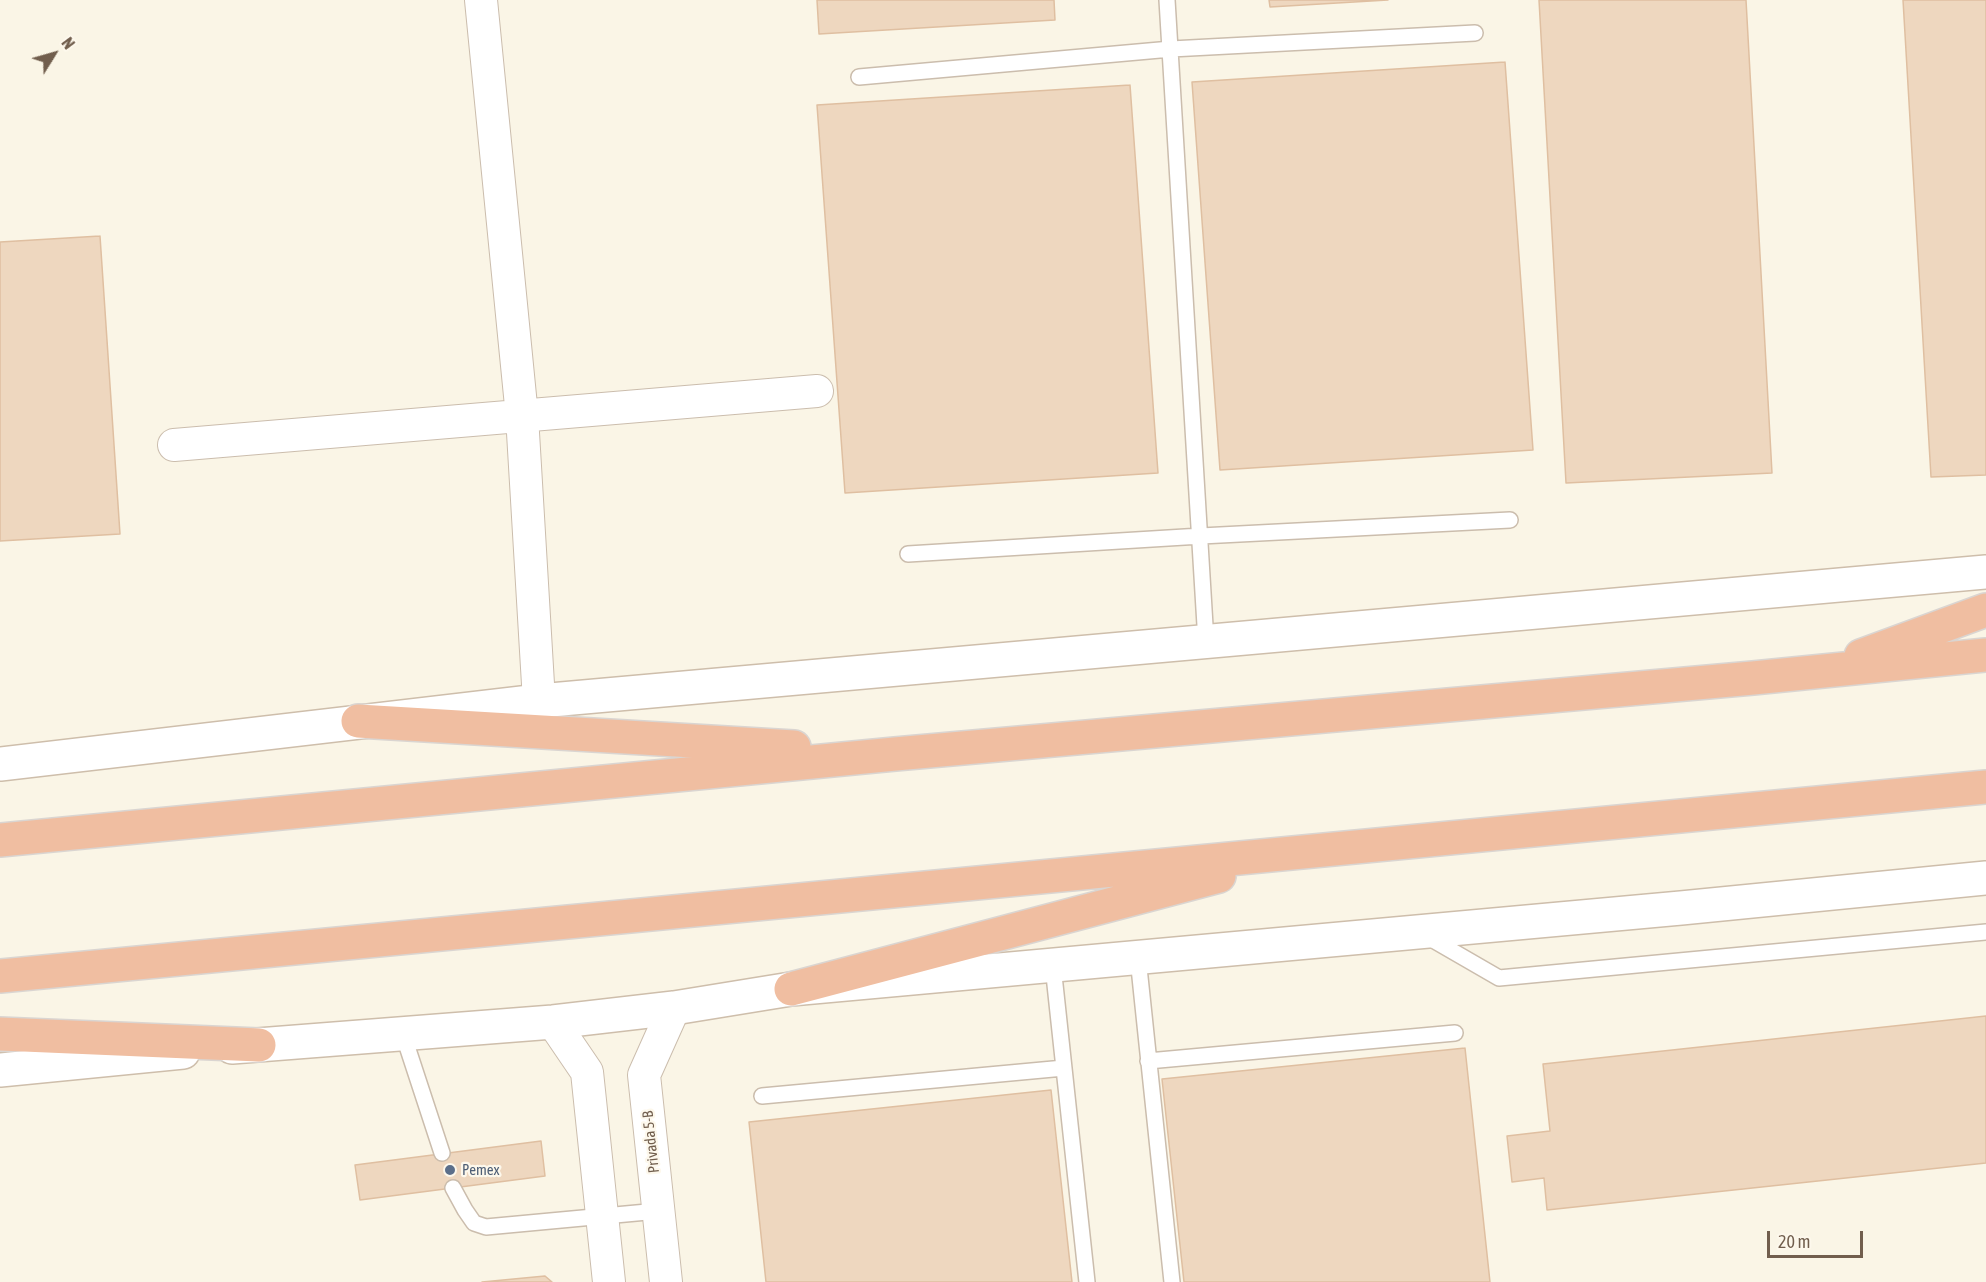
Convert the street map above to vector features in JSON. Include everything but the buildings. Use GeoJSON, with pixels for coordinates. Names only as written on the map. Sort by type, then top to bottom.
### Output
{"type":"FeatureCollection","features":[{"type":"Feature","properties":{"kind":"highway"},"geometry":{"type":"LineString","coordinates":[[1818,672],[1986,610]]}},
{"type":"Feature","properties":{"kind":"highway"},"geometry":{"type":"LineString","coordinates":[[0,840],[895,754],[1986,655]]}},
{"type":"Feature","properties":{"kind":"highway"},"geometry":{"type":"LineString","coordinates":[[358,721],[895,754]]}},
{"type":"Feature","properties":{"kind":"highway"},"geometry":{"type":"LineString","coordinates":[[0,976],[1986,787]]}},
{"type":"Feature","properties":{"kind":"highway"},"geometry":{"type":"LineString","coordinates":[[791,989],[1323,849]]}},
{"type":"Feature","properties":{"kind":"highway"},"geometry":{"type":"LineString","coordinates":[[0,1034],[259,1045]]}},
{"type":"Feature","properties":{"kind":"main road"},"geometry":{"type":"LineString","coordinates":[[0,764],[539,701],[1986,572]]}},
{"type":"Feature","properties":{"kind":"main road"},"geometry":{"type":"LineString","coordinates":[[0,1070],[259,1045],[553,1022],[674,1008],[791,989],[1986,878]]}},
{"type":"Feature","properties":{"kind":"street"},"geometry":{"type":"LineString","coordinates":[[482,0],[522,416],[539,701]]}},
{"type":"Feature","properties":{"kind":"street"},"geometry":{"type":"LineString","coordinates":[[174,445],[817,391]]}},
{"type":"Feature","properties":{"kind":"street","name":"Privada 5-B"},"geometry":{"type":"LineString","coordinates":[[666,1282],[644,1075],[674,1008]]}},
{"type":"Feature","properties":{"kind":"street"},"geometry":{"type":"LineString","coordinates":[[553,1022],[587,1072],[609,1282]]}},
{"type":"Feature","properties":{"kind":"lane"},"geometry":{"type":"LineString","coordinates":[[1167,0],[1206,642]]}},
{"type":"Feature","properties":{"kind":"lane"},"geometry":{"type":"LineString","coordinates":[[859,77],[1171,50],[1475,33]]}},
{"type":"Feature","properties":{"kind":"lane"},"geometry":{"type":"LineString","coordinates":[[908,554],[1510,520]]}},
{"type":"Feature","properties":{"kind":"lane"},"geometry":{"type":"LineString","coordinates":[[1420,932],[1499,978],[1986,932]]}},
{"type":"Feature","properties":{"kind":"lane"},"geometry":{"type":"LineString","coordinates":[[1138,958],[1172,1282]]}},
{"type":"Feature","properties":{"kind":"lane"},"geometry":{"type":"LineString","coordinates":[[1053,966],[1087,1282]]}},
{"type":"Feature","properties":{"kind":"lane"},"geometry":{"type":"LineString","coordinates":[[1148,1061],[1455,1033]]}},
{"type":"Feature","properties":{"kind":"lane"},"geometry":{"type":"LineString","coordinates":[[403,1034],[442,1154]]}},
{"type":"Feature","properties":{"kind":"lane"},"geometry":{"type":"LineString","coordinates":[[762,1096],[1064,1068]]}},
{"type":"Feature","properties":{"kind":"lane"},"geometry":{"type":"LineString","coordinates":[[453,1188],[474,1223],[486,1227],[658,1211]]}},
{"type":"Feature","properties":{"kind":"place","name":"Pemex"},"geometry":{"type":"Point","coordinates":[450,1170]}}]}
